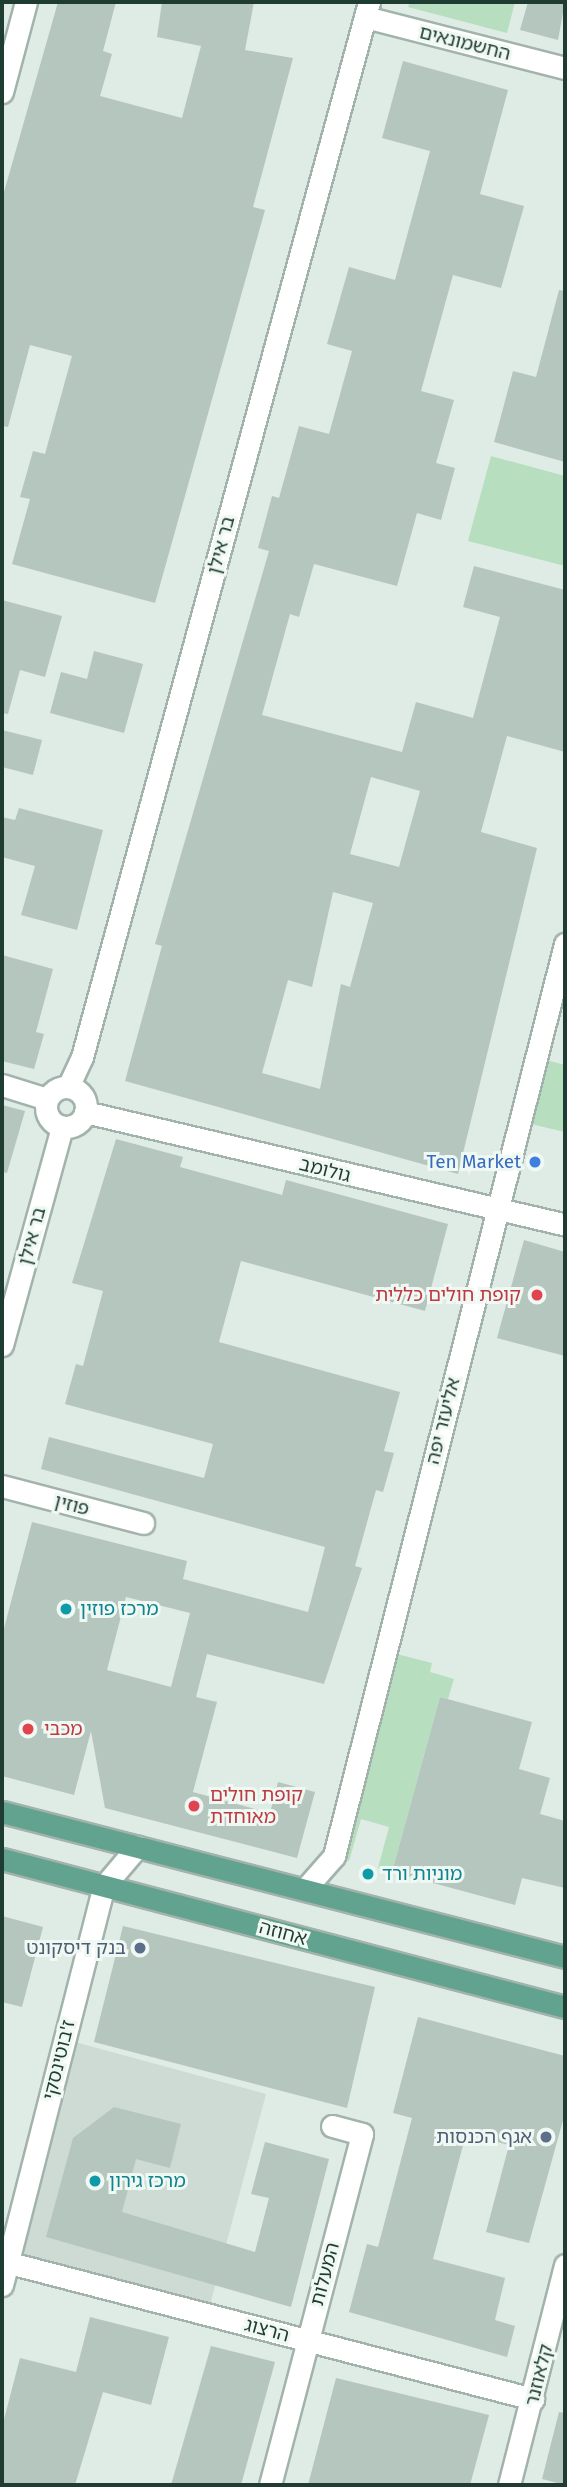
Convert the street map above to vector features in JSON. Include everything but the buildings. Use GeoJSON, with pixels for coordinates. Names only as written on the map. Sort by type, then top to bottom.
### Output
{"type":"FeatureCollection","features":[{"type":"Feature","properties":{"kind":"main road"},"geometry":{"type":"LineString","coordinates":[[2,1812],[565,1957]]}},
{"type":"Feature","properties":{"kind":"main road","name":"אחוזה"},"geometry":{"type":"LineString","coordinates":[[2,1860],[565,2007]]}},
{"type":"Feature","properties":{"kind":"street"},"geometry":{"type":"LineString","coordinates":[[2,92],[26,2]]}},
{"type":"Feature","properties":{"kind":"street","name":"החשמונאים"},"geometry":{"type":"LineString","coordinates":[[367,9],[565,68]]}},
{"type":"Feature","properties":{"kind":"street","name":"בר אילן"},"geometry":{"type":"LineString","coordinates":[[68,1087],[82,1058],[367,9]]}},
{"type":"Feature","properties":{"kind":"street","name":"אליעזר יפה"},"geometry":{"type":"LineString","coordinates":[[305,1889],[334,1856],[495,1210],[565,944]]}},
{"type":"Feature","properties":{"kind":"street"},"geometry":{"type":"LineString","coordinates":[[2,1085],[47,1099],[68,1087],[81,1093],[85,1112],[73,1126],[62,1127],[46,1113],[47,1099]]}},
{"type":"Feature","properties":{"kind":"street","name":"גולומב"},"geometry":{"type":"LineString","coordinates":[[85,1112],[565,1225]]}},
{"type":"Feature","properties":{"kind":"street","name":"בר אילן"},"geometry":{"type":"LineString","coordinates":[[2,1345],[62,1127]]}},
{"type":"Feature","properties":{"kind":"street","name":"פוזין"},"geometry":{"type":"LineString","coordinates":[[2,1486],[143,1523]]}},
{"type":"Feature","properties":{"kind":"street","name":"ז'בוטינסקי"},"geometry":{"type":"LineString","coordinates":[[2,2285],[5,2261],[104,1886],[138,1846]]}},
{"type":"Feature","properties":{"kind":"street","name":"המעלות"},"geometry":{"type":"LineString","coordinates":[[270,2485],[362,2134],[332,2126]]}},
{"type":"Feature","properties":{"kind":"street","name":"הרצוג"},"geometry":{"type":"LineString","coordinates":[[5,2261],[533,2399]]}},
{"type":"Feature","properties":{"kind":"street","name":"קלאוזנר"},"geometry":{"type":"LineString","coordinates":[[509,2485],[565,2265]]}},
{"type":"Feature","properties":{"kind":"shaded area"},"geometry":{"type":"Polygon","coordinates":[[[75,2042],[266,2094],[210,2305],[18,2254],[75,2042]]]}},
{"type":"Feature","properties":{"kind":"green space"},"geometry":{"type":"Polygon","coordinates":[[[410,2],[515,2],[507,33],[408,7],[410,2]]]}},
{"type":"Feature","properties":{"kind":"green space"},"geometry":{"type":"Polygon","coordinates":[[[491,456],[565,476],[565,566],[468,541],[491,456]]]}},
{"type":"Feature","properties":{"kind":"green space"},"geometry":{"type":"Polygon","coordinates":[[[546,1060],[565,1065],[565,1132],[531,1124],[546,1060]]]}},
{"type":"Feature","properties":{"kind":"green space"},"geometry":{"type":"Polygon","coordinates":[[[385,1651],[432,1663],[430,1672],[454,1679],[448,1699],[440,1697],[392,1872],[378,1868],[389,1827],[361,1819],[349,1861],[334,1856],[385,1651]]]}},
{"type":"Feature","properties":{"kind":"place","name":"Ten Market"},"geometry":{"type":"Point","coordinates":[535,1162]}},
{"type":"Feature","properties":{"kind":"place","name":"קופת חולים כללית"},"geometry":{"type":"Point","coordinates":[537,1295]}},
{"type":"Feature","properties":{"kind":"place","name":"מרכז פוזין"},"geometry":{"type":"Point","coordinates":[66,1609]}},
{"type":"Feature","properties":{"kind":"place","name":"מכבי"},"geometry":{"type":"Point","coordinates":[28,1729]}},
{"type":"Feature","properties":{"kind":"place","name":"קופת חולים מאוחדת"},"geometry":{"type":"Point","coordinates":[194,1806]}},
{"type":"Feature","properties":{"kind":"place","name":"מוניות ורד"},"geometry":{"type":"Point","coordinates":[368,1874]}},
{"type":"Feature","properties":{"kind":"place","name":"בנק דיסקונט"},"geometry":{"type":"Point","coordinates":[140,1948]}},
{"type":"Feature","properties":{"kind":"place","name":"אגף הכנסות"},"geometry":{"type":"Point","coordinates":[546,2137]}},
{"type":"Feature","properties":{"kind":"place","name":"מרכז גירון"},"geometry":{"type":"Point","coordinates":[95,2181]}}]}
